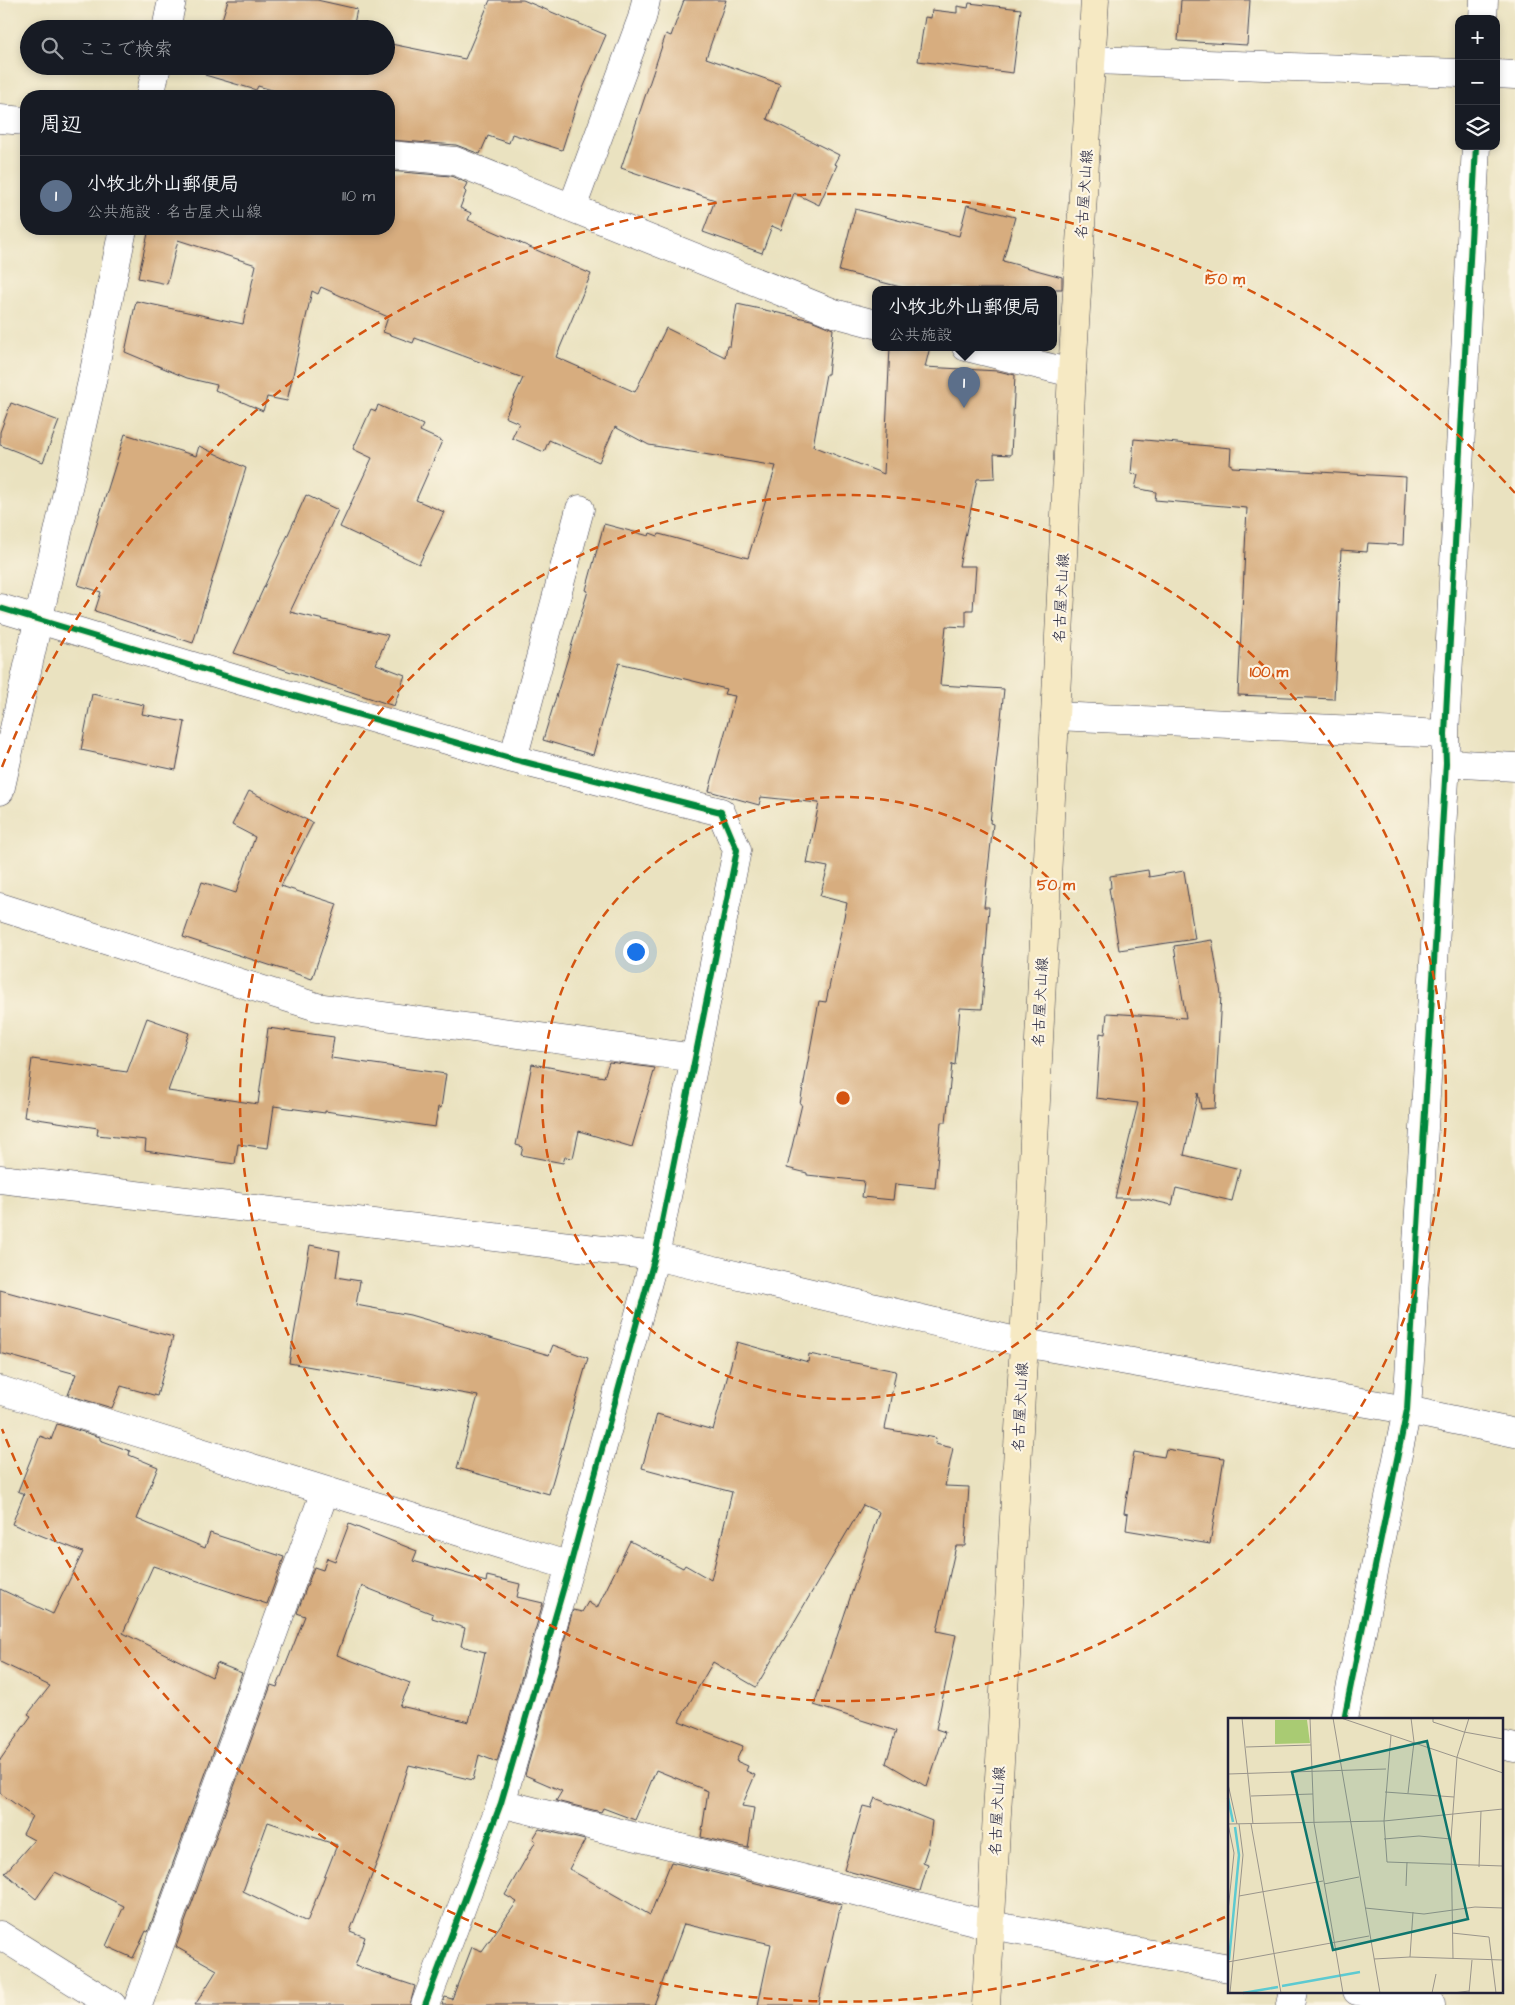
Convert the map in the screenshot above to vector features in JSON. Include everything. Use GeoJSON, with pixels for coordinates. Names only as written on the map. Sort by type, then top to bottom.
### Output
{"type":"FeatureCollection","features":[{"type":"Feature","properties":{"kind":"main road","name":"名古屋犬山線"},"geometry":{"type":"LineString","coordinates":[[986,2005],[1024,1343],[1072,373],[1093,60],[1095,0]]}},
{"type":"Feature","properties":{"kind":"street"},"geometry":{"type":"LineString","coordinates":[[168,20],[172,0]]}},
{"type":"Feature","properties":{"kind":"street"},"geometry":{"type":"LineString","coordinates":[[572,208],[642,18],[646,0]]}},
{"type":"Feature","properties":{"kind":"street"},"geometry":{"type":"LineString","coordinates":[[1483,15],[1484,0]]}},
{"type":"Feature","properties":{"kind":"street"},"geometry":{"type":"LineString","coordinates":[[1093,60],[1455,73]]}},
{"type":"Feature","properties":{"kind":"street"},"geometry":{"type":"LineString","coordinates":[[1500,74],[1515,75]]}},
{"type":"Feature","properties":{"kind":"street"},"geometry":{"type":"LineString","coordinates":[[151,90],[155,75]]}},
{"type":"Feature","properties":{"kind":"street"},"geometry":{"type":"LineString","coordinates":[[0,119],[20,121]]}},
{"type":"Feature","properties":{"kind":"street"},"geometry":{"type":"LineString","coordinates":[[1351,1717],[1407,1410],[1446,764],[1444,734],[1476,150]]}},
{"type":"Feature","properties":{"kind":"street"},"geometry":{"type":"LineString","coordinates":[[395,156],[455,161],[834,313],[872,323]]}},
{"type":"Feature","properties":{"kind":"street"},"geometry":{"type":"LineString","coordinates":[[0,791],[92,381],[122,235]]}},
{"type":"Feature","properties":{"kind":"street"},"geometry":{"type":"LineString","coordinates":[[982,351],[1072,373]]}},
{"type":"Feature","properties":{"kind":"street"},"geometry":{"type":"LineString","coordinates":[[512,759],[580,509]]}},
{"type":"Feature","properties":{"kind":"street"},"geometry":{"type":"LineString","coordinates":[[0,608],[242,681],[512,759],[721,812],[737,850],[655,1256],[570,1566],[502,1803],[425,2005]]}},
{"type":"Feature","properties":{"kind":"street"},"geometry":{"type":"LineString","coordinates":[[1055,716],[1444,734]]}},
{"type":"Feature","properties":{"kind":"street"},"geometry":{"type":"LineString","coordinates":[[1446,764],[1515,767]]}},
{"type":"Feature","properties":{"kind":"street"},"geometry":{"type":"LineString","coordinates":[[0,907],[317,1007],[696,1058]]}},
{"type":"Feature","properties":{"kind":"street"},"geometry":{"type":"LineString","coordinates":[[0,1179],[655,1256],[1024,1343],[1407,1410],[1515,1433]]}},
{"type":"Feature","properties":{"kind":"street"},"geometry":{"type":"LineString","coordinates":[[0,1390],[570,1566]]}},
{"type":"Feature","properties":{"kind":"street"},"geometry":{"type":"LineString","coordinates":[[138,2005],[325,1491]]}},
{"type":"Feature","properties":{"kind":"street"},"geometry":{"type":"LineString","coordinates":[[1502,1745],[1515,1748]]}},
{"type":"Feature","properties":{"kind":"street"},"geometry":{"type":"LineString","coordinates":[[502,1803],[990,1925],[1228,1968]]}},
{"type":"Feature","properties":{"kind":"street"},"geometry":{"type":"LineString","coordinates":[[0,1934],[112,2005]]}},
{"type":"Feature","properties":{"kind":"street"},"geometry":{"type":"LineString","coordinates":[[1290,2005],[1293,1992]]}},
{"type":"Feature","properties":{"kind":"street"},"geometry":{"type":"LineString","coordinates":[[1362,1992],[1431,2005]]}},
{"type":"Feature","properties":{"kind":"building"},"geometry":{"type":"Polygon","coordinates":[[[228,0],[317,0],[357,9],[355,20],[222,20],[228,0]]]}},
{"type":"Feature","properties":{"kind":"building"},"geometry":{"type":"Polygon","coordinates":[[[490,0],[523,0],[606,35],[578,100],[562,150],[512,134],[509,143],[488,136],[480,154],[456,145],[395,140],[395,90],[272,90],[258,86],[256,90],[205,75],[395,75],[395,45],[465,59],[490,0]]]}},
{"type":"Feature","properties":{"kind":"building"},"geometry":{"type":"Polygon","coordinates":[[[684,0],[726,0],[706,58],[780,84],[767,119],[839,155],[834,164],[837,165],[819,205],[794,193],[781,230],[772,226],[762,253],[703,232],[715,200],[621,168],[666,34],[671,36],[684,0]]]}},
{"type":"Feature","properties":{"kind":"building"},"geometry":{"type":"Polygon","coordinates":[[[1181,0],[1250,0],[1247,45],[1178,41],[1181,0]]]}},
{"type":"Feature","properties":{"kind":"building"},"geometry":{"type":"Polygon","coordinates":[[[969,3],[1021,9],[1013,73],[918,61],[925,17],[931,18],[932,10],[957,13],[957,6],[968,8],[969,3]]]}},
{"type":"Feature","properties":{"kind":"building"},"geometry":{"type":"Polygon","coordinates":[[[395,171],[451,176],[467,183],[460,208],[471,213],[468,220],[591,274],[556,357],[635,392],[666,328],[725,357],[727,346],[730,346],[737,304],[811,320],[833,329],[828,374],[826,374],[813,446],[884,474],[890,351],[929,351],[925,367],[998,371],[1015,375],[1011,455],[994,454],[995,478],[977,479],[959,566],[976,566],[973,610],[966,610],[966,627],[946,626],[940,685],[1004,689],[990,823],[993,824],[984,907],[989,907],[982,1009],[960,1008],[955,1065],[952,1064],[946,1122],[941,1122],[935,1188],[895,1184],[893,1200],[862,1197],[864,1181],[807,1175],[807,1173],[787,1168],[802,1104],[800,1104],[819,1001],[826,1002],[847,903],[820,896],[828,867],[807,863],[819,803],[761,797],[759,805],[709,791],[735,696],[724,694],[726,689],[619,663],[593,755],[543,740],[588,591],[586,590],[604,524],[649,536],[650,533],[658,536],[659,534],[748,558],[776,466],[649,445],[615,427],[599,462],[549,440],[544,452],[512,438],[519,423],[505,417],[523,378],[415,338],[413,343],[383,332],[388,317],[321,287],[318,294],[312,291],[287,401],[267,397],[263,411],[215,390],[217,385],[187,378],[125,352],[136,301],[243,324],[256,265],[178,240],[167,284],[138,278],[148,235],[395,235],[395,171]]]}},
{"type":"Feature","properties":{"kind":"building"},"geometry":{"type":"Polygon","coordinates":[[[967,205],[1015,217],[1003,261],[1062,277],[1062,289],[1057,289],[1057,286],[896,286],[839,271],[855,209],[959,236],[967,205]]]}},
{"type":"Feature","properties":{"kind":"building"},"geometry":{"type":"Polygon","coordinates":[[[11,403],[59,421],[43,462],[0,445],[0,432],[11,403]]]}},
{"type":"Feature","properties":{"kind":"building"},"geometry":{"type":"Polygon","coordinates":[[[378,405],[423,425],[420,431],[442,441],[416,500],[444,512],[419,564],[340,527],[372,458],[353,449],[371,409],[376,411],[378,405]]]}},
{"type":"Feature","properties":{"kind":"building"},"geometry":{"type":"Polygon","coordinates":[[[125,434],[196,456],[199,446],[246,468],[193,643],[95,611],[101,592],[78,585],[125,434]]]}},
{"type":"Feature","properties":{"kind":"building"},"geometry":{"type":"Polygon","coordinates":[[[1134,439],[1231,448],[1230,465],[1232,464],[1232,467],[1406,477],[1403,545],[1368,543],[1367,552],[1341,550],[1334,699],[1238,695],[1247,508],[1155,500],[1156,492],[1135,488],[1138,475],[1131,474],[1134,439]]]}},
{"type":"Feature","properties":{"kind":"building"},"geometry":{"type":"Polygon","coordinates":[[[306,495],[338,510],[290,612],[388,635],[376,664],[405,675],[394,706],[234,653],[306,495]]]}},
{"type":"Feature","properties":{"kind":"building"},"geometry":{"type":"Polygon","coordinates":[[[92,694],[144,705],[142,714],[185,722],[176,770],[81,750],[92,694]]]}},
{"type":"Feature","properties":{"kind":"building"},"geometry":{"type":"Polygon","coordinates":[[[249,791],[313,823],[281,886],[337,904],[312,979],[183,937],[202,882],[236,893],[255,837],[232,825],[249,791]]]}},
{"type":"Feature","properties":{"kind":"building"},"geometry":{"type":"Polygon","coordinates":[[[1148,870],[1149,877],[1184,871],[1195,939],[1119,950],[1109,888],[1111,888],[1110,876],[1148,870]]]}},
{"type":"Feature","properties":{"kind":"building"},"geometry":{"type":"Polygon","coordinates":[[[1212,940],[1221,994],[1215,1108],[1201,1109],[1198,1093],[1184,1155],[1240,1169],[1232,1201],[1176,1188],[1172,1205],[1141,1198],[1115,1198],[1138,1103],[1096,1098],[1100,1033],[1105,1034],[1107,1013],[1186,1018],[1174,946],[1212,940]]]}},
{"type":"Feature","properties":{"kind":"building"},"geometry":{"type":"Polygon","coordinates":[[[147,1018],[189,1033],[168,1091],[258,1104],[268,1028],[334,1037],[331,1058],[446,1074],[441,1108],[438,1107],[435,1127],[325,1111],[325,1113],[274,1106],[268,1148],[238,1144],[235,1164],[145,1151],[146,1140],[97,1135],[98,1128],[24,1117],[32,1059],[127,1072],[147,1018]]]}},
{"type":"Feature","properties":{"kind":"building"},"geometry":{"type":"Polygon","coordinates":[[[609,1062],[655,1068],[632,1147],[579,1131],[573,1158],[565,1157],[563,1163],[521,1155],[523,1147],[516,1145],[532,1064],[604,1077],[609,1062]]]}},
{"type":"Feature","properties":{"kind":"building"},"geometry":{"type":"Polygon","coordinates":[[[310,1245],[340,1251],[336,1277],[360,1281],[356,1305],[410,1315],[549,1355],[553,1345],[588,1358],[549,1494],[457,1468],[478,1396],[289,1363],[310,1245]]]}},
{"type":"Feature","properties":{"kind":"building"},"geometry":{"type":"Polygon","coordinates":[[[0,1290],[173,1337],[157,1396],[121,1386],[112,1408],[68,1395],[76,1374],[0,1353],[0,1290]]]}},
{"type":"Feature","properties":{"kind":"building"},"geometry":{"type":"Polygon","coordinates":[[[737,1342],[808,1362],[809,1354],[896,1371],[885,1429],[936,1438],[935,1444],[953,1448],[945,1486],[969,1487],[965,1546],[956,1546],[937,1631],[956,1635],[936,1729],[945,1732],[927,1787],[886,1763],[896,1731],[814,1705],[879,1512],[863,1505],[756,1687],[713,1662],[679,1721],[743,1746],[736,1761],[748,1766],[746,1771],[755,1775],[742,1806],[754,1808],[748,1848],[701,1837],[708,1791],[656,1770],[635,1820],[603,1808],[601,1812],[556,1801],[562,1791],[525,1775],[573,1610],[582,1612],[588,1602],[597,1608],[630,1541],[683,1568],[685,1565],[711,1580],[732,1492],[642,1468],[657,1414],[713,1430],[737,1342]]]}},
{"type":"Feature","properties":{"kind":"building"},"geometry":{"type":"Polygon","coordinates":[[[57,1424],[100,1437],[100,1440],[130,1451],[129,1455],[158,1467],[137,1519],[205,1548],[210,1533],[284,1557],[267,1604],[153,1566],[123,1633],[212,1677],[217,1663],[242,1673],[148,1932],[146,1931],[133,1958],[106,1946],[124,1906],[55,1872],[36,1899],[5,1873],[34,1840],[23,1834],[32,1816],[0,1793],[0,1760],[31,1716],[28,1714],[50,1686],[0,1662],[0,1589],[53,1614],[83,1552],[12,1524],[24,1494],[18,1491],[40,1436],[51,1440],[57,1424]]]}},
{"type":"Feature","properties":{"kind":"building"},"geometry":{"type":"Polygon","coordinates":[[[1166,1449],[1224,1458],[1210,1544],[1126,1530],[1128,1514],[1124,1513],[1134,1452],[1164,1457],[1166,1449]]]}},
{"type":"Feature","properties":{"kind":"building"},"geometry":{"type":"Polygon","coordinates":[[[349,1524],[417,1551],[413,1561],[486,1582],[487,1576],[520,1584],[517,1597],[543,1603],[497,1762],[479,1755],[473,1780],[409,1765],[383,1847],[350,1931],[365,1937],[355,1966],[415,1986],[410,2005],[195,2005],[217,1970],[176,1947],[271,1685],[277,1687],[305,1616],[297,1613],[314,1567],[323,1570],[327,1558],[335,1561],[349,1524]],[[362,1586],[337,1655],[410,1683],[400,1706],[469,1722],[485,1652],[461,1646],[465,1628],[432,1618],[433,1614],[362,1586]],[[268,1822],[243,1891],[307,1922],[337,1845],[268,1822]]]}},
{"type":"Feature","properties":{"kind":"building"},"geometry":{"type":"Polygon","coordinates":[[[875,1798],[932,1821],[929,1844],[923,1862],[928,1864],[920,1891],[844,1870],[863,1806],[871,1808],[875,1798]]]}},
{"type":"Feature","properties":{"kind":"building"},"geometry":{"type":"Polygon","coordinates":[[[539,1829],[585,1840],[569,1869],[650,1915],[671,1862],[841,1904],[818,2005],[758,2005],[771,1944],[684,1924],[654,2005],[442,2005],[445,1997],[452,1999],[472,1947],[482,1951],[517,1902],[505,1895],[536,1841],[533,1839],[539,1829]]]}},
{"type":"Feature","properties":{"kind":"cycle path"},"geometry":{"type":"LineString","coordinates":[[1344,1718],[1407,1410],[1446,763],[1445,734],[1476,150]]}},
{"type":"Feature","properties":{"kind":"cycle path"},"geometry":{"type":"LineString","coordinates":[[0,608],[242,681],[513,759],[721,812],[737,850],[655,1256],[570,1566],[501,1803],[425,2005]]}},
{"type":"Feature","properties":{"kind":"place","name":"小牧北外山郵便局"},"geometry":{"type":"Point","coordinates":[964,408]}}]}
